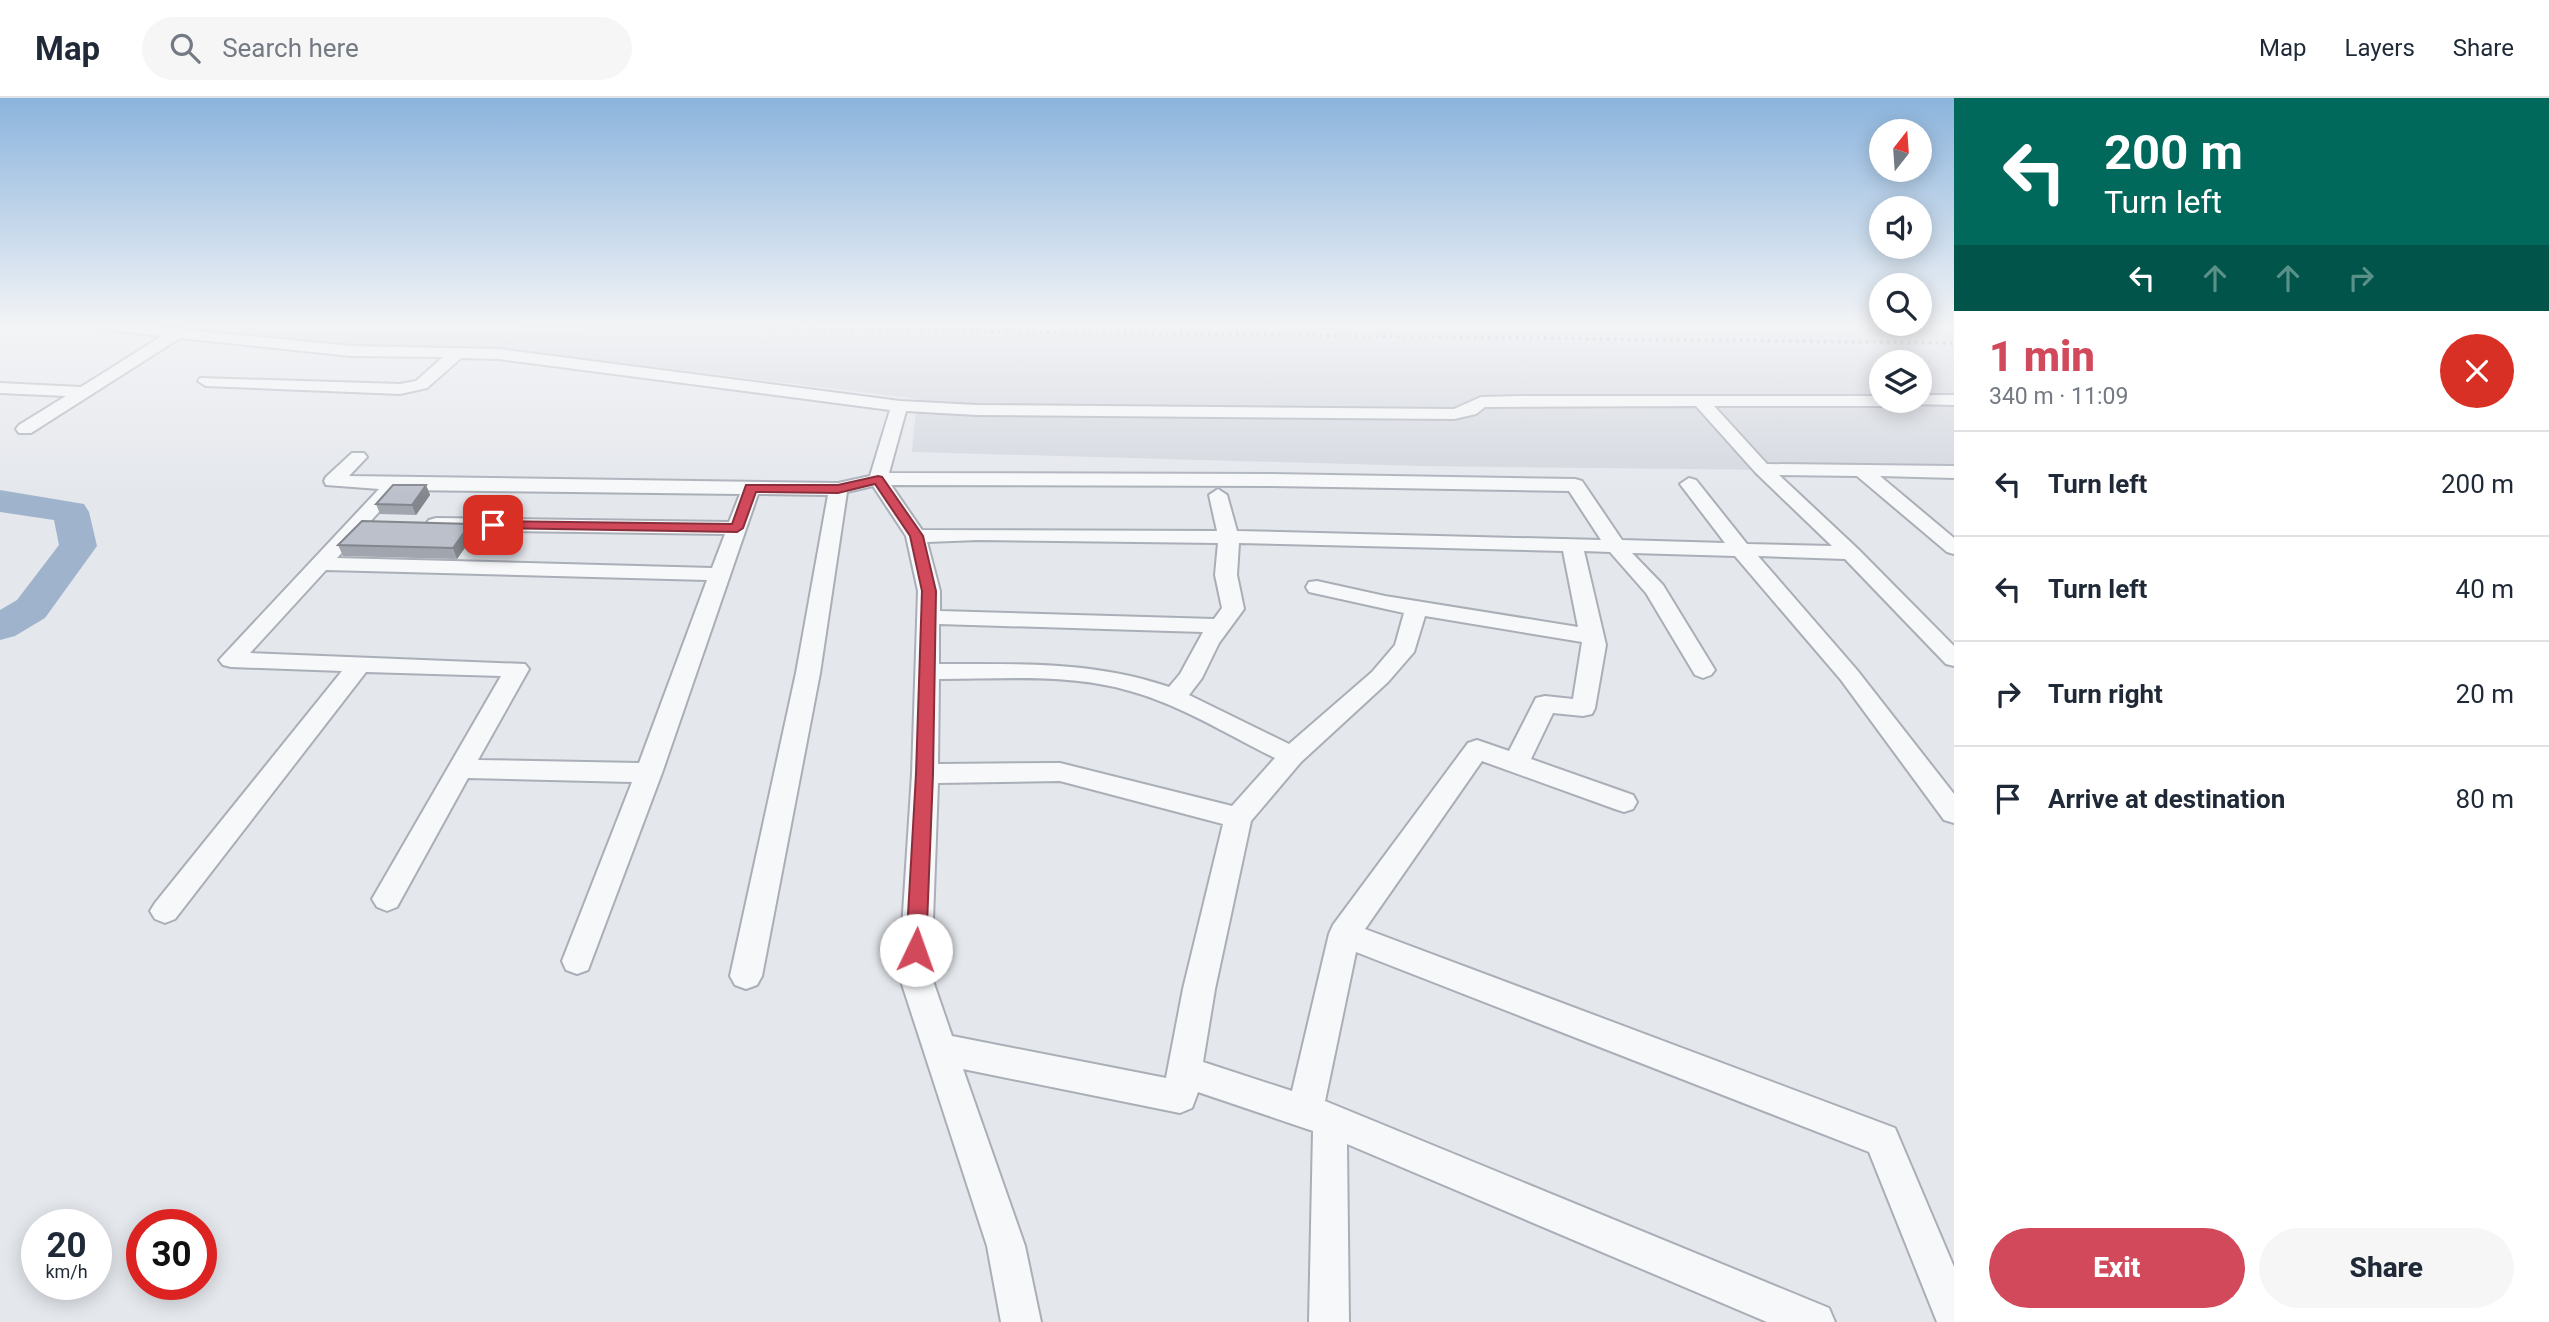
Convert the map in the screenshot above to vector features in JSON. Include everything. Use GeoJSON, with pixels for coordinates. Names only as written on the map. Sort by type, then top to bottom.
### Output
{"type":"FeatureCollection","features":[{"type":"Feature","properties":{"kind":"street"},"geometry":{"type":"LineString","coordinates":[[25,429],[100,383]]}},
{"type":"Feature","properties":{"kind":"street"},"geometry":{"type":"LineString","coordinates":[[257,383],[400,389],[423,383]]}},
{"type":"Feature","properties":{"kind":"street"},"geometry":{"type":"LineString","coordinates":[[729,383],[900,406],[977,410],[1454,414],[1470,410],[1481,402],[1869,401]]}},
{"type":"Feature","properties":{"kind":"street"},"geometry":{"type":"LineString","coordinates":[[0,388],[86,392]]}},
{"type":"Feature","properties":{"kind":"street"},"geometry":{"type":"LineString","coordinates":[[1932,400],[1954,400]]}},
{"type":"Feature","properties":{"kind":"street"},"geometry":{"type":"LineString","coordinates":[[1701,402],[1762,469],[1851,553],[1954,659]]}},
{"type":"Feature","properties":{"kind":"street"},"geometry":{"type":"LineString","coordinates":[[900,406],[888,438],[878,479],[916,536],[929,591],[925,774],[915,975],[1006,1246],[1021,1322]]}},
{"type":"Feature","properties":{"kind":"street"},"geometry":{"type":"LineString","coordinates":[[358,457],[333,481],[838,489],[878,479],[1272,480],[1576,485],[1616,547],[1655,590],[1703,670]]}},
{"type":"Feature","properties":{"kind":"street"},"geometry":{"type":"LineString","coordinates":[[1762,469],[1954,472]]}},
{"type":"Feature","properties":{"kind":"street"},"geometry":{"type":"LineString","coordinates":[[1862,471],[1954,548]]}},
{"type":"Feature","properties":{"kind":"street"},"geometry":{"type":"LineString","coordinates":[[387,899],[517,669],[231,660],[394,484]]}},
{"type":"Feature","properties":{"kind":"street"},"geometry":{"type":"LineString","coordinates":[[1689,484],[1741,550],[1849,675],[1954,813]]}},
{"type":"Feature","properties":{"kind":"street"},"geometry":{"type":"LineString","coordinates":[[577,961],[649,773],[751,488]]}},
{"type":"Feature","properties":{"kind":"street"},"geometry":{"type":"LineString","coordinates":[[746,976],[808,673],[838,489]]}},
{"type":"Feature","properties":{"kind":"street"},"geometry":{"type":"LineString","coordinates":[[1172,698],[1191,678],[1208,641],[1233,609],[1226,575],[1229,538],[1218,495]]}},
{"type":"Feature","properties":{"kind":"street"},"geometry":{"type":"LineString","coordinates":[[358,523],[385,523]]}},
{"type":"Feature","properties":{"kind":"street"},"geometry":{"type":"LineString","coordinates":[[412,524],[737,528]]}},
{"type":"Feature","properties":{"kind":"street"},"geometry":{"type":"LineString","coordinates":[[916,536],[978,534],[1368,539],[1851,553]]}},
{"type":"Feature","properties":{"kind":"street"},"geometry":{"type":"LineString","coordinates":[[1516,763],[1545,704],[1583,708],[1595,645],[1572,545]]}},
{"type":"Feature","properties":{"kind":"street"},"geometry":{"type":"LineString","coordinates":[[320,564],[720,574]]}},
{"type":"Feature","properties":{"kind":"street"},"geometry":{"type":"LineString","coordinates":[[1317,587],[1416,607],[1591,636]]}},
{"type":"Feature","properties":{"kind":"street"},"geometry":{"type":"LineString","coordinates":[[939,1049],[1180,1097],[1199,989],[1238,818],[1292,756],[1380,677],[1406,647],[1416,607]]}},
{"type":"Feature","properties":{"kind":"street"},"geometry":{"type":"LineString","coordinates":[[928,617],[1220,625]]}},
{"type":"Feature","properties":{"kind":"street"},"geometry":{"type":"LineString","coordinates":[[165,911],[360,664]]}},
{"type":"Feature","properties":{"kind":"street"},"geometry":{"type":"LineString","coordinates":[[927,672],[1030,672],[1120,681],[1172,698],[1292,756]]}},
{"type":"Feature","properties":{"kind":"street"},"geometry":{"type":"LineString","coordinates":[[1329,1322],[1328,1166],[1318,1116],[1344,934],[1477,749],[1624,802]]}},
{"type":"Feature","properties":{"kind":"street"},"geometry":{"type":"LineString","coordinates":[[460,769],[649,773]]}},
{"type":"Feature","properties":{"kind":"street"},"geometry":{"type":"LineString","coordinates":[[925,774],[1060,772],[1238,818]]}},
{"type":"Feature","properties":{"kind":"street"},"geometry":{"type":"LineString","coordinates":[[1344,934],[1882,1140],[1954,1314]]}},
{"type":"Feature","properties":{"kind":"street"},"geometry":{"type":"LineString","coordinates":[[1184,1072],[1318,1116],[1815,1322]]}},
{"type":"Feature","properties":{"kind":"shaded area"},"geometry":{"type":"Polygon","coordinates":[[[788,383],[1869,383],[1869,413],[1932,413],[1932,383],[1954,383],[1954,472],[1422,466],[912,452],[917,399],[788,383]]]}},
{"type":"Feature","properties":{"kind":"building"},"geometry":{"type":"Polygon","coordinates":[[[393,485],[426,485],[412,505],[376,504],[393,485]]]}},
{"type":"Feature","properties":{"kind":"building"},"geometry":{"type":"Polygon","coordinates":[[[362,521],[470,524],[453,548],[338,545],[362,521]]]}},
{"type":"Feature","properties":{"kind":"waterway"},"geometry":{"type":"LineString","coordinates":[[0,501],[71,512],[78,546],[31,609],[0,627]]}},
{"type":"Feature","properties":{"kind":"route"},"geometry":{"type":"LineString","coordinates":[[493,525],[737,528],[751,488],[838,489],[878,479],[916,536],[929,591],[925,774],[916,950]]}}]}
